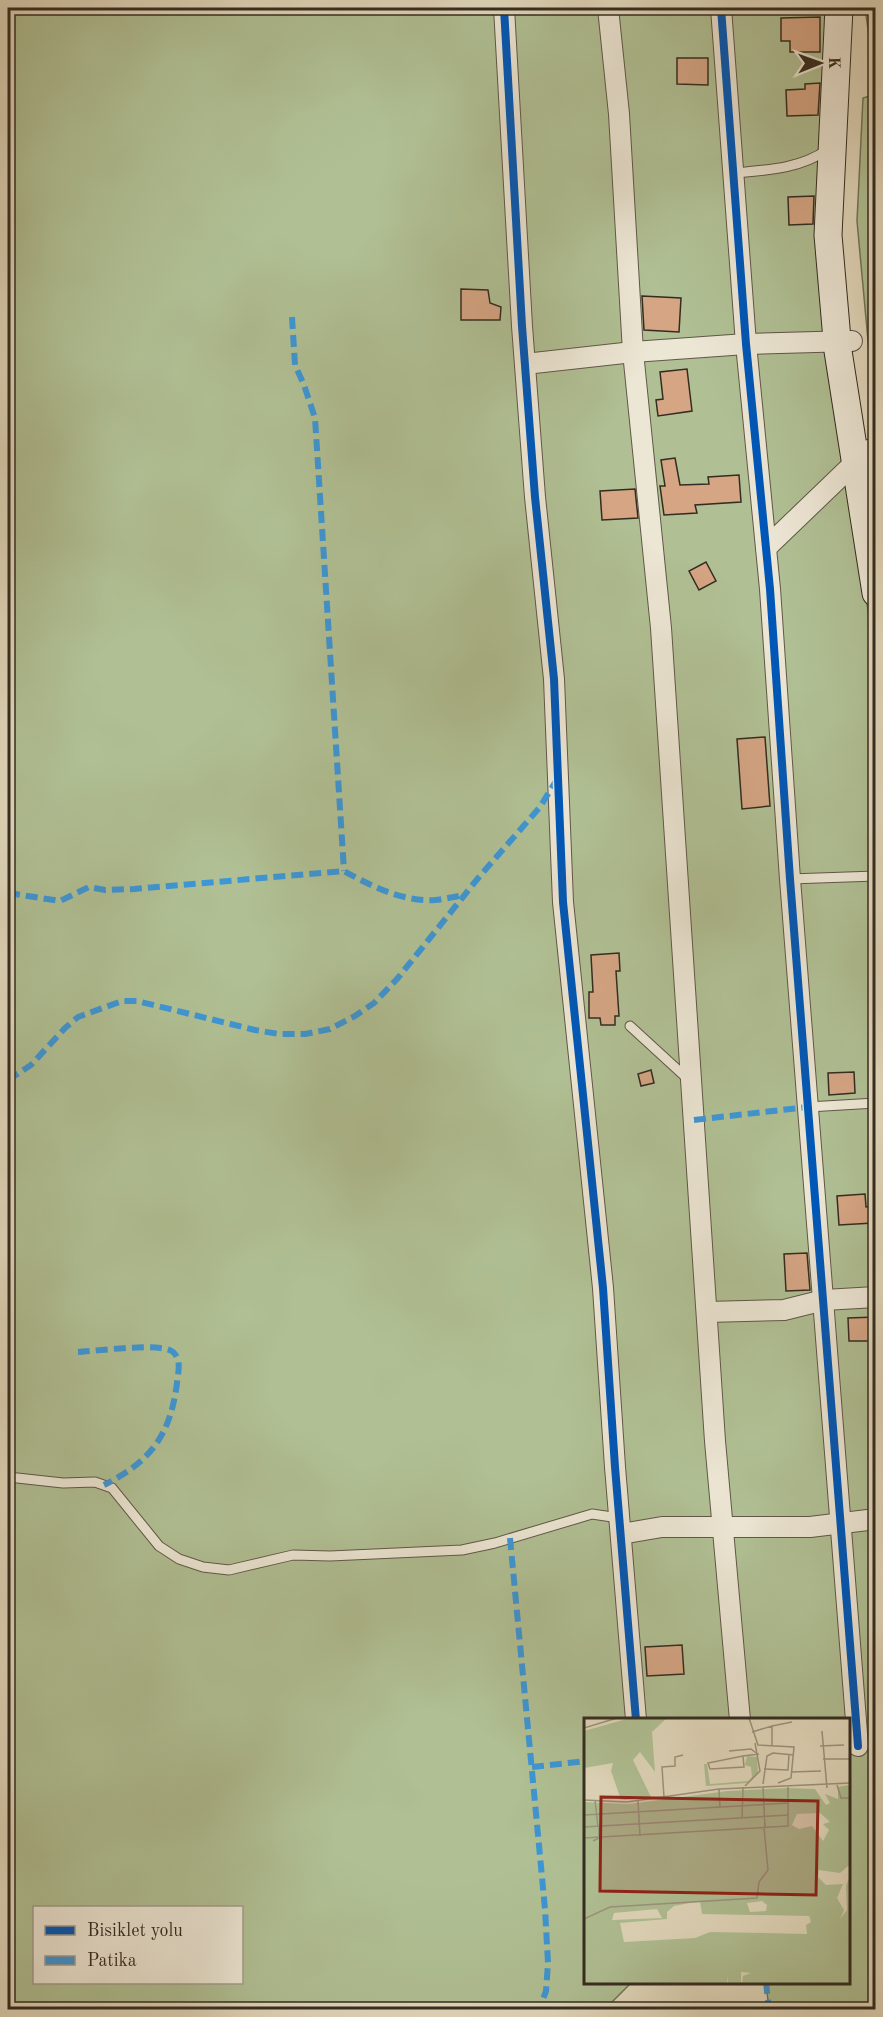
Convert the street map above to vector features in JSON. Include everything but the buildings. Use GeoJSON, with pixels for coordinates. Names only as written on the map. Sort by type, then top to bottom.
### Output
{"type":"FeatureCollection","features":[{"type":"Feature","properties":{"kind":"main road"},"geometry":{"type":"LineString","coordinates":[[840,8],[839,141],[845,342],[862,456],[876,593]]}},
{"type":"Feature","properties":{"kind":"main road"},"geometry":{"type":"LineString","coordinates":[[839,141],[853,8]]}},
{"type":"Feature","properties":{"kind":"main road"},"geometry":{"type":"LineString","coordinates":[[862,456],[876,496]]}},
{"type":"Feature","properties":{"kind":"street"},"geometry":{"type":"LineString","coordinates":[[504,8],[525,364],[535,497],[554,679],[563,902],[603,1288],[636,1718]]}},
{"type":"Feature","properties":{"kind":"street"},"geometry":{"type":"LineString","coordinates":[[608,8],[619,114],[633,352],[661,628],[706,1312],[741,1718]]}},
{"type":"Feature","properties":{"kind":"street"},"geometry":{"type":"LineString","coordinates":[[722,8],[746,344],[766,548],[808,1107],[861,1746]]}},
{"type":"Feature","properties":{"kind":"street"},"geometry":{"type":"LineString","coordinates":[[525,364],[633,352],[746,344],[845,342]]}},
{"type":"Feature","properties":{"kind":"street"},"geometry":{"type":"LineString","coordinates":[[766,548],[862,456]]}},
{"type":"Feature","properties":{"kind":"street"},"geometry":{"type":"LineString","coordinates":[[706,1312],[784,1310],[824,1300],[876,1297]]}},
{"type":"Feature","properties":{"kind":"street"},"geometry":{"type":"LineString","coordinates":[[620,1526],[810,1527],[876,1519]]}},
{"type":"Feature","properties":{"kind":"lane"},"geometry":{"type":"LineString","coordinates":[[734,173],[797,165],[815,158],[839,141]]}},
{"type":"Feature","properties":{"kind":"lane"},"geometry":{"type":"LineString","coordinates":[[790,879],[876,876]]}},
{"type":"Feature","properties":{"kind":"lane"},"geometry":{"type":"LineString","coordinates":[[630,1026],[692,1083]]}},
{"type":"Feature","properties":{"kind":"lane"},"geometry":{"type":"LineString","coordinates":[[808,1107],[876,1103]]}},
{"type":"Feature","properties":{"kind":"lane"},"geometry":{"type":"LineString","coordinates":[[8,1477],[63,1482],[95,1482],[112,1488],[159,1546],[179,1559],[203,1568],[229,1570],[293,1555],[340,1556],[462,1550],[495,1543],[592,1514],[620,1526]]}},
{"type":"Feature","properties":{"kind":"green space"},"geometry":{"type":"Polygon","coordinates":[[[8,8],[831,8],[839,408],[876,666],[875,2009],[769,2009],[766,1984],[850,1984],[850,1718],[584,1718],[584,1984],[630,1984],[605,2009],[8,2010],[8,8]]]}},
{"type":"Feature","properties":{"kind":"green space"},"geometry":{"type":"Polygon","coordinates":[[[865,8],[875,8],[875,50],[870,43],[865,8]]]}},
{"type":"Feature","properties":{"kind":"green space"},"geometry":{"type":"Polygon","coordinates":[[[870,96],[875,105],[875,127],[869,131],[876,162],[875,396],[857,221],[863,98],[870,96]]]}},
{"type":"Feature","properties":{"kind":"marked path"},"geometry":{"type":"LineString","coordinates":[[292,317],[295,365],[315,418],[344,871]]}},
{"type":"Feature","properties":{"kind":"marked path"},"geometry":{"type":"LineString","coordinates":[[8,1080],[31,1065],[78,1017],[122,1001],[137,1001],[279,1034],[305,1034],[330,1029],[355,1016],[374,1003],[397,979],[479,877],[540,807],[556,781]]}},
{"type":"Feature","properties":{"kind":"marked path"},"geometry":{"type":"LineString","coordinates":[[8,893],[60,901],[89,887],[105,890],[134,889],[344,871],[399,896],[435,900],[464,895]]}},
{"type":"Feature","properties":{"kind":"marked path"},"geometry":{"type":"LineString","coordinates":[[694,1120],[808,1107]]}},
{"type":"Feature","properties":{"kind":"marked path"},"geometry":{"type":"LineString","coordinates":[[78,1352],[128,1348],[167,1349],[176,1355],[178,1362],[174,1402],[156,1445],[134,1466],[104,1485]]}},
{"type":"Feature","properties":{"kind":"marked path"},"geometry":{"type":"LineString","coordinates":[[510,1538],[545,1909],[548,1963],[546,1991],[539,2010]]}},
{"type":"Feature","properties":{"kind":"marked path"},"geometry":{"type":"LineString","coordinates":[[532,1767],[584,1761]]}},
{"type":"Feature","properties":{"kind":"marked path"},"geometry":{"type":"LineString","coordinates":[[766,1984],[769,2010]]}},
{"type":"Feature","properties":{"kind":"cycle path"},"geometry":{"type":"LineString","coordinates":[[504,8],[522,326],[535,497],[554,679],[563,902],[603,1288],[636,1718]]}},
{"type":"Feature","properties":{"kind":"cycle path"},"geometry":{"type":"LineString","coordinates":[[721,8],[746,344],[770,589],[790,879],[858,1746]]}}]}
